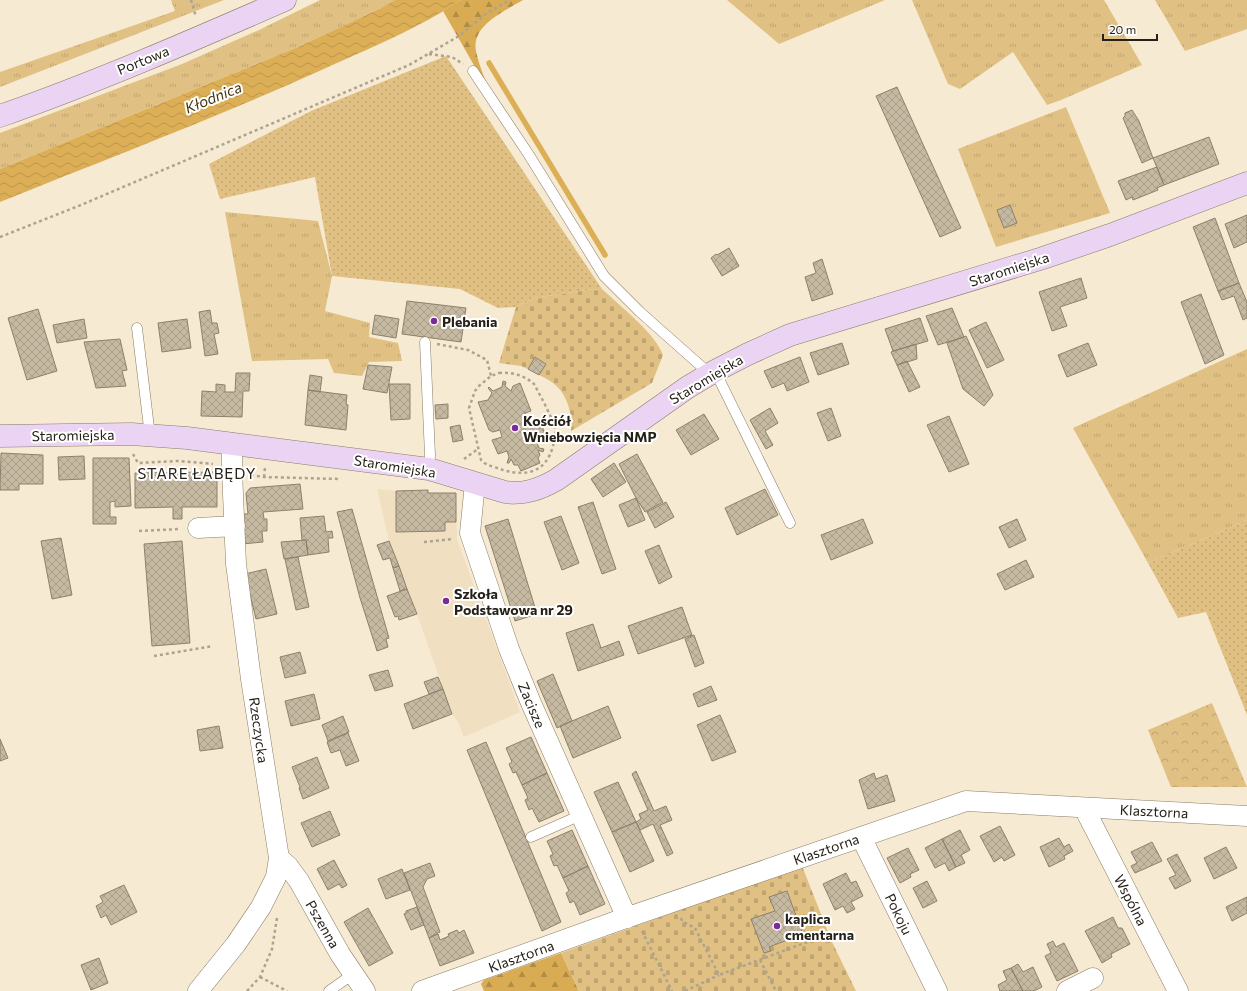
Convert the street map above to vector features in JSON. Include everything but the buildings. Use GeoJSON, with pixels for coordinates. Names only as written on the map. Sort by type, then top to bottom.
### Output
{"type":"FeatureCollection","features":[{"type":"Feature","properties":{"kind":"street","name":"Portowa"},"geometry":{"type":"LineString","coordinates":[[0,116],[46,100],[176,47],[285,0]]}},
{"type":"Feature","properties":{"kind":"street","name":"Staromiejska"},"geometry":{"type":"LineString","coordinates":[[0,436],[130,434],[232,443],[429,469],[512,493],[533,490],[548,484],[572,469],[688,386],[748,354],[790,335],[1043,258],[1110,235],[1247,183]]}},
{"type":"Feature","properties":{"kind":"street","name":"Rzeczycka"},"geometry":{"type":"LineString","coordinates":[[198,991],[236,944],[261,907],[276,877],[279,858],[251,679],[236,564],[232,443]]}},
{"type":"Feature","properties":{"kind":"street","name":"Zacisze"},"geometry":{"type":"LineString","coordinates":[[475,483],[470,533],[517,669],[581,815],[633,919]]}},
{"type":"Feature","properties":{"kind":"street"},"geometry":{"type":"LineString","coordinates":[[198,528],[235,526]]}},
{"type":"Feature","properties":{"kind":"street","name":"Klasztorna"},"geometry":{"type":"LineString","coordinates":[[422,991],[633,919],[674,901],[966,801],[1247,816]]}},
{"type":"Feature","properties":{"kind":"street","name":"Wspólna"},"geometry":{"type":"LineString","coordinates":[[1084,808],[1178,991]]}},
{"type":"Feature","properties":{"kind":"street","name":"Pokoju"},"geometry":{"type":"LineString","coordinates":[[861,837],[937,991]]}},
{"type":"Feature","properties":{"kind":"street","name":"Pszenna"},"geometry":{"type":"LineString","coordinates":[[279,858],[288,866],[299,881],[340,954],[365,991]]}},
{"type":"Feature","properties":{"kind":"street"},"geometry":{"type":"LineString","coordinates":[[1067,991],[1093,978]]}},
{"type":"Feature","properties":{"kind":"lane"},"geometry":{"type":"LineString","coordinates":[[473,71],[529,155],[604,276],[640,312],[713,372],[790,523]]}},
{"type":"Feature","properties":{"kind":"lane"},"geometry":{"type":"LineString","coordinates":[[138,328],[150,436]]}},
{"type":"Feature","properties":{"kind":"lane"},"geometry":{"type":"LineString","coordinates":[[425,342],[430,455],[429,469]]}},
{"type":"Feature","properties":{"kind":"lane"},"geometry":{"type":"LineString","coordinates":[[531,836],[581,815]]}},
{"type":"Feature","properties":{"kind":"lane"},"geometry":{"type":"LineString","coordinates":[[329,991],[353,974]]}},
{"type":"Feature","properties":{"kind":"path"},"geometry":{"type":"LineString","coordinates":[[192,0],[197,18]]}},
{"type":"Feature","properties":{"kind":"path"},"geometry":{"type":"LineString","coordinates":[[0,237],[81,205],[409,65],[459,36],[487,13],[510,0]]}},
{"type":"Feature","properties":{"kind":"path"},"geometry":{"type":"LineString","coordinates":[[428,54],[452,58],[473,71]]}},
{"type":"Feature","properties":{"kind":"path"},"geometry":{"type":"LineString","coordinates":[[425,342],[468,350],[487,360],[491,376]]}},
{"type":"Feature","properties":{"kind":"path"},"geometry":{"type":"LineString","coordinates":[[498,374],[513,374],[526,377],[534,384],[556,430],[554,441],[547,462],[533,471],[520,474],[514,473],[483,462],[478,449],[469,408],[475,391],[491,376],[498,374]]}},
{"type":"Feature","properties":{"kind":"path"},"geometry":{"type":"LineString","coordinates":[[554,441],[560,442],[586,437]]}},
{"type":"Feature","properties":{"kind":"path"},"geometry":{"type":"LineString","coordinates":[[468,456],[478,449]]}},
{"type":"Feature","properties":{"kind":"path"},"geometry":{"type":"LineString","coordinates":[[250,474],[264,477],[347,480]]}},
{"type":"Feature","properties":{"kind":"path"},"geometry":{"type":"LineString","coordinates":[[139,531],[198,528]]}},
{"type":"Feature","properties":{"kind":"path"},"geometry":{"type":"LineString","coordinates":[[424,542],[457,538]]}},
{"type":"Feature","properties":{"kind":"path"},"geometry":{"type":"LineString","coordinates":[[154,656],[213,646]]}},
{"type":"Feature","properties":{"kind":"path"},"geometry":{"type":"LineString","coordinates":[[674,901],[682,921],[695,928],[719,975]]}},
{"type":"Feature","properties":{"kind":"path"},"geometry":{"type":"LineString","coordinates":[[247,991],[260,977],[272,949],[278,911]]}},
{"type":"Feature","properties":{"kind":"path"},"geometry":{"type":"LineString","coordinates":[[633,919],[672,991]]}},
{"type":"Feature","properties":{"kind":"path"},"geometry":{"type":"LineString","coordinates":[[685,991],[719,975],[818,938]]}},
{"type":"Feature","properties":{"kind":"path"},"geometry":{"type":"LineString","coordinates":[[760,960],[776,991]]}},
{"type":"Feature","properties":{"kind":"path"},"geometry":{"type":"LineString","coordinates":[[260,977],[287,991]]}},
{"type":"Feature","properties":{"kind":"shaded area","name":"Szkoła Podstawowa nr 29"},"geometry":{"type":"Polygon","coordinates":[[[377,489],[396,491],[428,490],[428,493],[456,493],[457,539],[520,712],[464,737],[458,722],[452,714],[417,614],[389,541],[377,489]]]}},
{"type":"Feature","properties":{"kind":"green space"},"geometry":{"type":"Polygon","coordinates":[[[171,0],[224,0],[0,87],[0,72],[175,11],[171,0]]]}},
{"type":"Feature","properties":{"kind":"green space"},"geometry":{"type":"Polygon","coordinates":[[[320,0],[395,0],[298,47],[0,169],[0,133],[182,64],[259,30],[320,0]]]}},
{"type":"Feature","properties":{"kind":"green space"},"geometry":{"type":"Polygon","coordinates":[[[461,0],[523,0],[499,14],[484,26],[476,42],[477,57],[491,95],[443,11],[461,0]]]}},
{"type":"Feature","properties":{"kind":"green space"},"geometry":{"type":"Polygon","coordinates":[[[727,0],[885,0],[779,44],[727,0]]]}},
{"type":"Feature","properties":{"kind":"green space"},"geometry":{"type":"Polygon","coordinates":[[[912,0],[1104,0],[1142,65],[1047,105],[1013,52],[960,89],[948,84],[912,0]]]}},
{"type":"Feature","properties":{"kind":"green space"},"geometry":{"type":"Polygon","coordinates":[[[1155,0],[1247,0],[1247,29],[1185,51],[1155,0]]]}},
{"type":"Feature","properties":{"kind":"green space"},"geometry":{"type":"Polygon","coordinates":[[[446,56],[602,289],[534,298],[516,307],[498,308],[460,289],[332,276],[315,177],[220,199],[209,164],[311,111],[446,56]]]}},
{"type":"Feature","properties":{"kind":"green space"},"geometry":{"type":"Polygon","coordinates":[[[1066,107],[1110,213],[996,247],[958,149],[1066,107]]]}},
{"type":"Feature","properties":{"kind":"green space"},"geometry":{"type":"Polygon","coordinates":[[[225,212],[318,221],[332,276],[325,311],[370,323],[369,337],[398,343],[402,361],[369,362],[362,376],[334,373],[328,359],[252,361],[225,212]]]}},
{"type":"Feature","properties":{"kind":"green space"},"geometry":{"type":"Polygon","coordinates":[[[602,289],[645,329],[653,338],[663,355],[652,383],[571,431],[570,411],[562,392],[550,381],[539,375],[545,363],[535,357],[528,369],[521,366],[499,363],[516,307],[534,298],[602,289]]]}},
{"type":"Feature","properties":{"kind":"green space"},"geometry":{"type":"Polygon","coordinates":[[[1247,349],[1247,520],[1148,563],[1073,428],[1247,349]]]}},
{"type":"Feature","properties":{"kind":"green space"},"geometry":{"type":"Polygon","coordinates":[[[1247,520],[1247,715],[1206,612],[1178,618],[1148,563],[1247,520]]]}},
{"type":"Feature","properties":{"kind":"green space"},"geometry":{"type":"Polygon","coordinates":[[[1212,703],[1247,787],[1171,787],[1148,730],[1212,703]]]}},
{"type":"Feature","properties":{"kind":"green space"},"geometry":{"type":"Polygon","coordinates":[[[802,866],[832,942],[856,991],[579,991],[561,953],[802,866]]]}},
{"type":"Feature","properties":{"kind":"green space"},"geometry":{"type":"Polygon","coordinates":[[[561,953],[579,991],[484,991],[481,984],[484,980],[561,953]]]}},
{"type":"Feature","properties":{"kind":"water","name":"Kłodnica"},"geometry":{"type":"Polygon","coordinates":[[[395,0],[461,0],[409,30],[278,89],[0,202],[0,169],[298,47],[395,0]]]}},
{"type":"Feature","properties":{"kind":"waterway"},"geometry":{"type":"LineString","coordinates":[[489,63],[605,255]]}},
{"type":"Feature","properties":{"kind":"place","name":"Plebania"},"geometry":{"type":"Point","coordinates":[434,321]}},
{"type":"Feature","properties":{"kind":"place","name":"Kościół Wniebowzięcia NMP"},"geometry":{"type":"Point","coordinates":[515,428]}},
{"type":"Feature","properties":{"kind":"place","name":"Szkoła Podstawowa nr 29"},"geometry":{"type":"Point","coordinates":[446,601]}},
{"type":"Feature","properties":{"kind":"place","name":"kaplica cmentarna"},"geometry":{"type":"Point","coordinates":[777,926]}},
{"type":"Feature","properties":{"kind":"district","name":"STARE ŁABĘDY"},"geometry":{"type":"Point","coordinates":[197,473]}}]}
